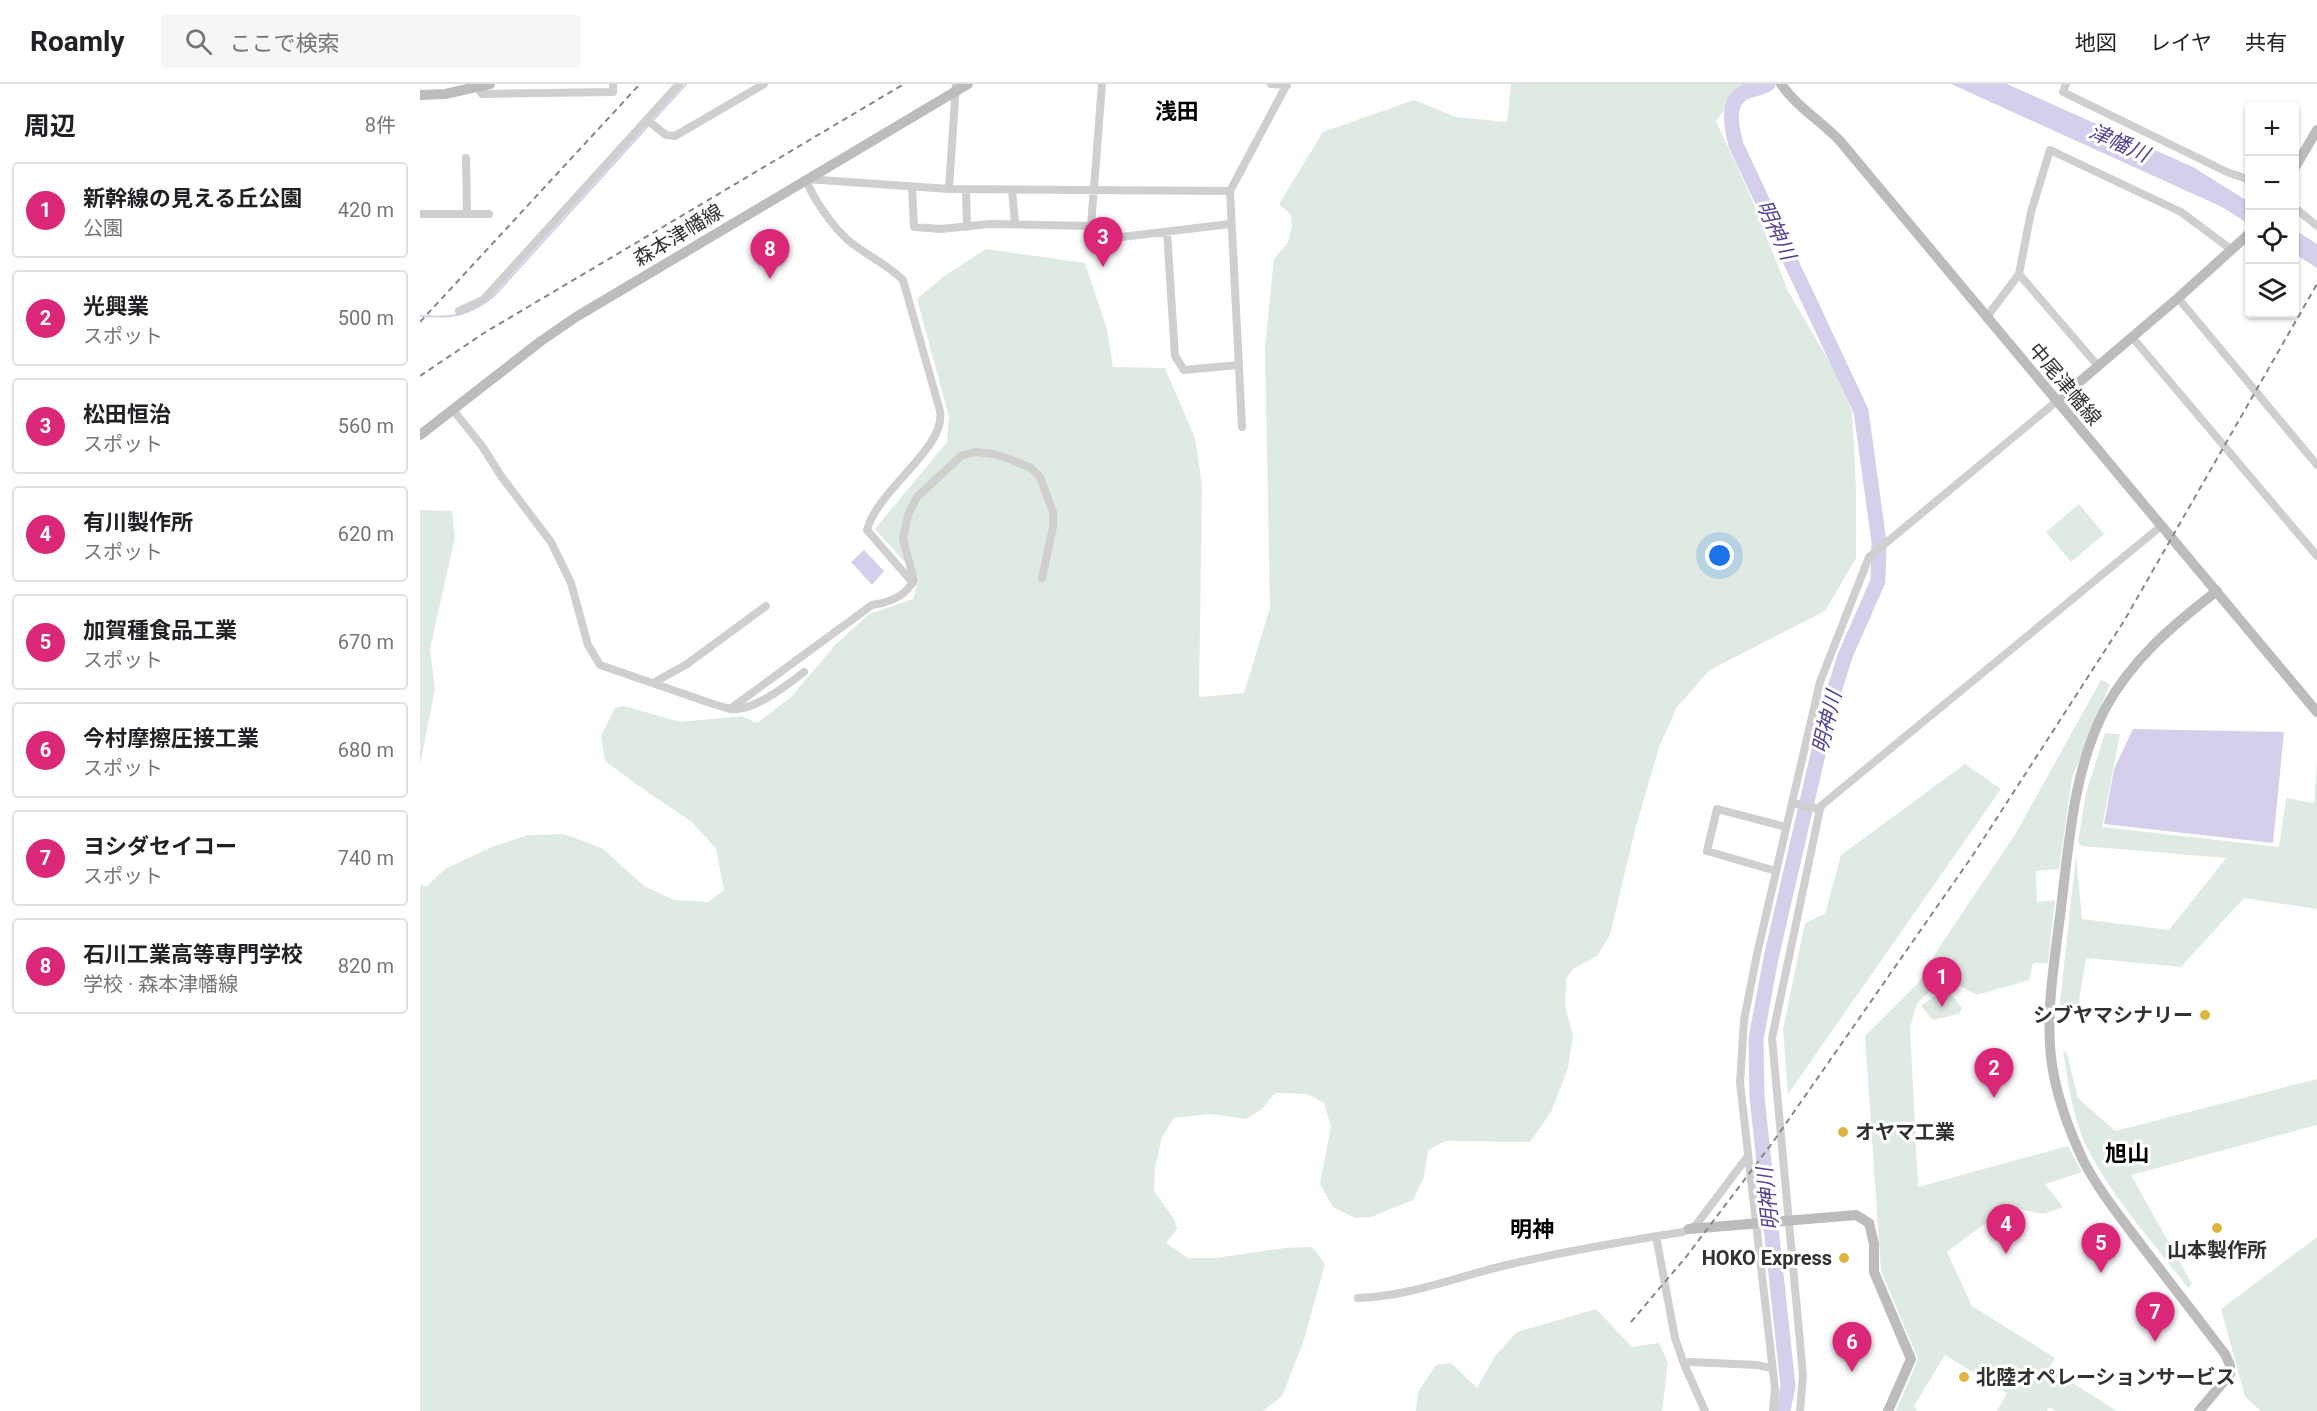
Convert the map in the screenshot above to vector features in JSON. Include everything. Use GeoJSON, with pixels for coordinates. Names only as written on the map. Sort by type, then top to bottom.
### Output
{"type":"FeatureCollection","features":[{"type":"Feature","properties":{"kind":"street"},"geometry":{"type":"LineString","coordinates":[[420,95],[445,94],[490,84]]}},
{"type":"Feature","properties":{"kind":"street"},"geometry":{"type":"LineString","coordinates":[[478,88],[483,94],[613,92],[613,84]]}},
{"type":"Feature","properties":{"kind":"street"},"geometry":{"type":"LineString","coordinates":[[459,311],[483,300],[680,84]]}},
{"type":"Feature","properties":{"kind":"street"},"geometry":{"type":"LineString","coordinates":[[650,123],[666,135],[675,136],[764,84]]}},
{"type":"Feature","properties":{"kind":"street","name":"森本津幡線"},"geometry":{"type":"LineString","coordinates":[[420,435],[541,341],[576,317],[955,88],[968,84]]}},
{"type":"Feature","properties":{"kind":"street"},"geometry":{"type":"LineString","coordinates":[[1091,226],[1102,84]]}},
{"type":"Feature","properties":{"kind":"street"},"geometry":{"type":"LineString","coordinates":[[1242,427],[1230,191],[1287,85],[1270,84]]}},
{"type":"Feature","properties":{"kind":"street","name":"中尾津幡線"},"geometry":{"type":"LineString","coordinates":[[1782,84],[1795,102],[1825,125],[1840,141],[2160,527],[2217,591],[2317,712]]}},
{"type":"Feature","properties":{"kind":"street"},"geometry":{"type":"LineString","coordinates":[[2066,84],[2063,92],[2227,172],[2245,178]]}},
{"type":"Feature","properties":{"kind":"street"},"geometry":{"type":"LineString","coordinates":[[949,189],[955,88]]}},
{"type":"Feature","properties":{"kind":"street"},"geometry":{"type":"LineString","coordinates":[[2299,162],[2317,130]]}},
{"type":"Feature","properties":{"kind":"street"},"geometry":{"type":"LineString","coordinates":[[1986,318],[2019,274],[2031,212],[2050,150],[2181,212],[2232,250]]}},
{"type":"Feature","properties":{"kind":"street"},"geometry":{"type":"LineString","coordinates":[[466,158],[467,214]]}},
{"type":"Feature","properties":{"kind":"street"},"geometry":{"type":"LineString","coordinates":[[913,583],[867,530],[873,515],[888,494],[931,443],[941,418],[940,411],[903,279],[848,240],[812,195],[806,179],[949,189],[1230,191]]}},
{"type":"Feature","properties":{"kind":"street"},"geometry":{"type":"LineString","coordinates":[[912,187],[914,227],[941,229],[1015,224],[1091,226],[1121,237],[1230,224]]}},
{"type":"Feature","properties":{"kind":"street"},"geometry":{"type":"LineString","coordinates":[[966,189],[967,227]]}},
{"type":"Feature","properties":{"kind":"street"},"geometry":{"type":"LineString","coordinates":[[1012,190],[1015,224]]}},
{"type":"Feature","properties":{"kind":"street"},"geometry":{"type":"LineString","coordinates":[[2298,210],[2317,226]]}},
{"type":"Feature","properties":{"kind":"street"},"geometry":{"type":"LineString","coordinates":[[420,214],[489,214]]}},
{"type":"Feature","properties":{"kind":"street"},"geometry":{"type":"LineString","coordinates":[[1167,232],[1175,356],[1184,370],[1238,365]]}},
{"type":"Feature","properties":{"kind":"street"},"geometry":{"type":"LineString","coordinates":[[1773,1411],[1775,1389],[1771,1368],[1758,1222],[1740,1083],[1744,1020],[1756,954],[1786,827],[1794,804],[1820,681],[1869,557],[2057,401],[2245,238]]}},
{"type":"Feature","properties":{"kind":"street"},"geometry":{"type":"LineString","coordinates":[[2019,274],[2098,366]]}},
{"type":"Feature","properties":{"kind":"street"},"geometry":{"type":"LineString","coordinates":[[2178,298],[2317,465]]}},
{"type":"Feature","properties":{"kind":"street"},"geometry":{"type":"LineString","coordinates":[[2132,337],[2317,556]]}},
{"type":"Feature","properties":{"kind":"street"},"geometry":{"type":"LineString","coordinates":[[453,410],[482,446],[501,476],[550,542],[571,583],[588,645],[600,665],[730,709],[740,710],[770,695],[804,672]]}},
{"type":"Feature","properties":{"kind":"street"},"geometry":{"type":"LineString","coordinates":[[730,709],[872,605],[885,603],[909,590],[914,580],[903,539],[908,515],[916,497],[961,456],[975,452],[994,454],[1031,468],[1040,477],[1053,512],[1053,527],[1041,578]]}},
{"type":"Feature","properties":{"kind":"street"},"geometry":{"type":"LineString","coordinates":[[1800,1411],[1803,1375],[1783,1220],[1772,1038],[1816,809],[2160,527]]}},
{"type":"Feature","properties":{"kind":"street"},"geometry":{"type":"LineString","coordinates":[[2199,1411],[2230,1374],[2230,1365],[2225,1354],[2104,1196],[2083,1160],[2060,1102],[2052,1065],[2049,1022],[2074,801],[2083,762],[2105,709],[2147,650],[2179,620],[2217,591]]}},
{"type":"Feature","properties":{"kind":"street"},"geometry":{"type":"LineString","coordinates":[[655,682],[687,664],[766,606]]}},
{"type":"Feature","properties":{"kind":"street"},"geometry":{"type":"LineString","coordinates":[[1794,804],[1816,809]]}},
{"type":"Feature","properties":{"kind":"street"},"geometry":{"type":"LineString","coordinates":[[1776,871],[1707,851],[1717,809],[1786,827]]}},
{"type":"Feature","properties":{"kind":"street"},"geometry":{"type":"LineString","coordinates":[[1358,1298],[1384,1297],[1428,1288],[1509,1264],[1683,1232],[1696,1225],[1748,1156]]}},
{"type":"Feature","properties":{"kind":"street"},"geometry":{"type":"LineString","coordinates":[[1689,1229],[1856,1215],[1869,1223],[1874,1244],[1874,1272],[1911,1359],[1888,1411]]}},
{"type":"Feature","properties":{"kind":"street"},"geometry":{"type":"LineString","coordinates":[[1656,1236],[1675,1338],[1684,1364],[1706,1411]]}},
{"type":"Feature","properties":{"kind":"street"},"geometry":{"type":"LineString","coordinates":[[1684,1364],[1690,1362],[1757,1365],[1771,1368]]}},
{"type":"Feature","properties":{"kind":"shaded area"},"geometry":{"type":"Polygon","coordinates":[[[1511,84],[1749,84],[1738,93],[1716,121],[1750,195],[1788,291],[1833,368],[1852,411],[1856,487],[1856,558],[1825,611],[1710,670],[1677,707],[1659,747],[1635,830],[1610,935],[1597,956],[1573,969],[1566,979],[1565,1005],[1573,1036],[1568,1068],[1551,1112],[1530,1142],[1446,1141],[1428,1150],[1424,1177],[1413,1200],[1371,1217],[1355,1218],[1333,1207],[1320,1184],[1331,1126],[1324,1103],[1307,1094],[1275,1093],[1262,1109],[1246,1119],[1210,1114],[1174,1118],[1162,1137],[1155,1168],[1154,1191],[1174,1219],[1177,1229],[1166,1243],[1188,1258],[1215,1258],[1285,1248],[1312,1247],[1325,1264],[1303,1343],[1282,1396],[1263,1411],[420,1411],[420,885],[427,886],[445,869],[492,847],[528,835],[564,834],[602,848],[644,886],[674,900],[708,902],[724,890],[716,849],[692,822],[605,761],[601,736],[615,708],[624,706],[680,722],[742,716],[757,723],[791,697],[836,644],[869,614],[913,599],[919,578],[875,529],[947,442],[949,417],[917,299],[943,277],[986,249],[1085,263],[1107,329],[1113,367],[1165,368],[1195,438],[1202,484],[1199,697],[1244,693],[1270,608],[1265,347],[1274,259],[1288,242],[1292,226],[1291,215],[1279,204],[1323,132],[1414,100],[1456,117],[1507,122],[1511,84]]]}},
{"type":"Feature","properties":{"kind":"shaded area"},"geometry":{"type":"Polygon","coordinates":[[[2079,504],[2104,534],[2071,562],[2046,532],[2079,504]]]}},
{"type":"Feature","properties":{"kind":"shaded area"},"geometry":{"type":"Polygon","coordinates":[[[420,510],[452,511],[455,537],[430,649],[435,689],[420,765],[420,510]]]}},
{"type":"Feature","properties":{"kind":"shaded area"},"geometry":{"type":"Polygon","coordinates":[[[2101,680],[2110,684],[2072,778],[2059,869],[2036,871],[2037,902],[2055,900],[2048,963],[2033,963],[2029,980],[1977,995],[1944,978],[1917,1003],[1910,1027],[1918,1187],[2068,1146],[2082,1172],[2045,1184],[2063,1207],[2044,1214],[2007,1207],[1947,1252],[1972,1306],[2055,1358],[2049,1368],[2117,1411],[2056,1411],[2049,1407],[2047,1411],[1997,1411],[2007,1393],[1945,1355],[1914,1406],[1918,1411],[1896,1411],[1918,1359],[1881,1271],[1865,1036],[1919,982],[1940,946],[2016,833],[2101,680]]]}},
{"type":"Feature","properties":{"kind":"shaded area"},"geometry":{"type":"Polygon","coordinates":[[[2105,733],[2120,734],[2102,827],[2279,847],[2286,798],[2314,803],[2317,764],[2317,909],[2244,898],[2181,967],[2086,958],[2077,1013],[2059,1012],[2076,855],[2082,919],[2169,930],[2226,858],[2082,846],[2078,842],[2086,793],[2105,733]]]}},
{"type":"Feature","properties":{"kind":"shaded area"},"geometry":{"type":"Polygon","coordinates":[[[1965,764],[2001,789],[1788,1094],[1783,1029],[1805,923],[1825,914],[1841,855],[1965,764]]]}},
{"type":"Feature","properties":{"kind":"shaded area"},"geometry":{"type":"Polygon","coordinates":[[[1950,993],[1962,1008],[1959,1014],[1933,1020],[1921,1006],[1936,995],[1950,993]]]}},
{"type":"Feature","properties":{"kind":"shaded area"},"geometry":{"type":"Polygon","coordinates":[[[2063,1051],[2067,1053],[2078,1098],[2115,1131],[2317,1079],[2317,1125],[2131,1175],[2192,1284],[2188,1288],[2118,1198],[2094,1160],[2076,1119],[2063,1051]]]}},
{"type":"Feature","properties":{"kind":"shaded area"},"geometry":{"type":"Polygon","coordinates":[[[2317,1237],[2317,1411],[2261,1411],[2245,1397],[2221,1309],[2317,1237]]]}},
{"type":"Feature","properties":{"kind":"shaded area"},"geometry":{"type":"Polygon","coordinates":[[[1596,1309],[1632,1347],[1659,1343],[1668,1363],[1662,1411],[1416,1411],[1418,1392],[1436,1365],[1451,1363],[1477,1388],[1495,1356],[1517,1332],[1596,1309]]]}},
{"type":"Feature","properties":{"kind":"water","name":"津幡川"},"geometry":{"type":"Polygon","coordinates":[[[1951,84],[2007,84],[2193,167],[2245,200],[2245,221],[2222,207],[1951,84]]]}},
{"type":"Feature","properties":{"kind":"water"},"geometry":{"type":"Polygon","coordinates":[[[2299,233],[2317,244],[2317,268],[2299,257],[2299,233]]]}},
{"type":"Feature","properties":{"kind":"water"},"geometry":{"type":"Polygon","coordinates":[[[864,550],[884,571],[872,585],[851,562],[864,550]]]}},
{"type":"Feature","properties":{"kind":"water"},"geometry":{"type":"Polygon","coordinates":[[[2133,729],[2284,732],[2273,843],[2104,824],[2114,769],[2133,729]]]}},
{"type":"Feature","properties":{"kind":"waterway"},"geometry":{"type":"LineString","coordinates":[[420,316],[458,315],[475,309],[493,297],[686,84]]}},
{"type":"Feature","properties":{"kind":"waterway","name":"明神川"},"geometry":{"type":"LineString","coordinates":[[1768,84],[1745,92],[1735,102],[1732,109],[1734,138],[1861,411],[1879,542],[1878,581],[1845,656],[1828,711],[1771,958],[1756,1039],[1757,1097],[1788,1386],[1783,1411]]}},
{"type":"Feature","properties":{"kind":"railway"},"geometry":{"type":"LineString","coordinates":[[420,322],[640,84]]}},
{"type":"Feature","properties":{"kind":"railway"},"geometry":{"type":"LineString","coordinates":[[420,376],[484,333],[904,84]]}},
{"type":"Feature","properties":{"kind":"railway"},"geometry":{"type":"LineString","coordinates":[[1631,1322],[1686,1257],[1773,1142],[1973,855],[2124,621],[2317,284]]}},
{"type":"Feature","properties":{"kind":"place","name":"松田恒治"},"geometry":{"type":"Point","coordinates":[1103,267]}},
{"type":"Feature","properties":{"kind":"place","name":"石川工業高等専門学校"},"geometry":{"type":"Point","coordinates":[770,279]}},
{"type":"Feature","properties":{"kind":"place","name":"新幹線の見える丘公園"},"geometry":{"type":"Point","coordinates":[1942,1007]}},
{"type":"Feature","properties":{"kind":"place","name":"シブヤマシナリー"},"geometry":{"type":"Point","coordinates":[2205,1015]}},
{"type":"Feature","properties":{"kind":"place","name":"光興業"},"geometry":{"type":"Point","coordinates":[1994,1098]}},
{"type":"Feature","properties":{"kind":"place","name":"オヤマ工業"},"geometry":{"type":"Point","coordinates":[1843,1132]}},
{"type":"Feature","properties":{"kind":"place","name":"山本製作所"},"geometry":{"type":"Point","coordinates":[2217,1228]}},
{"type":"Feature","properties":{"kind":"place","name":"有川製作所"},"geometry":{"type":"Point","coordinates":[2006,1254]}},
{"type":"Feature","properties":{"kind":"place","name":"HOKO Express"},"geometry":{"type":"Point","coordinates":[1844,1258]}},
{"type":"Feature","properties":{"kind":"place","name":"加賀種食品工業"},"geometry":{"type":"Point","coordinates":[2101,1273]}},
{"type":"Feature","properties":{"kind":"place","name":"ヨシダセイコー"},"geometry":{"type":"Point","coordinates":[2155,1342]}},
{"type":"Feature","properties":{"kind":"place","name":"今村摩擦圧接工業"},"geometry":{"type":"Point","coordinates":[1852,1372]}},
{"type":"Feature","properties":{"kind":"place","name":"北陸オペレーションサービス"},"geometry":{"type":"Point","coordinates":[1964,1377]}},
{"type":"Feature","properties":{"kind":"district","name":"浅田"},"geometry":{"type":"Point","coordinates":[1177,111]}},
{"type":"Feature","properties":{"kind":"district","name":"旭山"},"geometry":{"type":"Point","coordinates":[2127,1153]}},
{"type":"Feature","properties":{"kind":"district","name":"明神"},"geometry":{"type":"Point","coordinates":[1532,1229]}}]}
